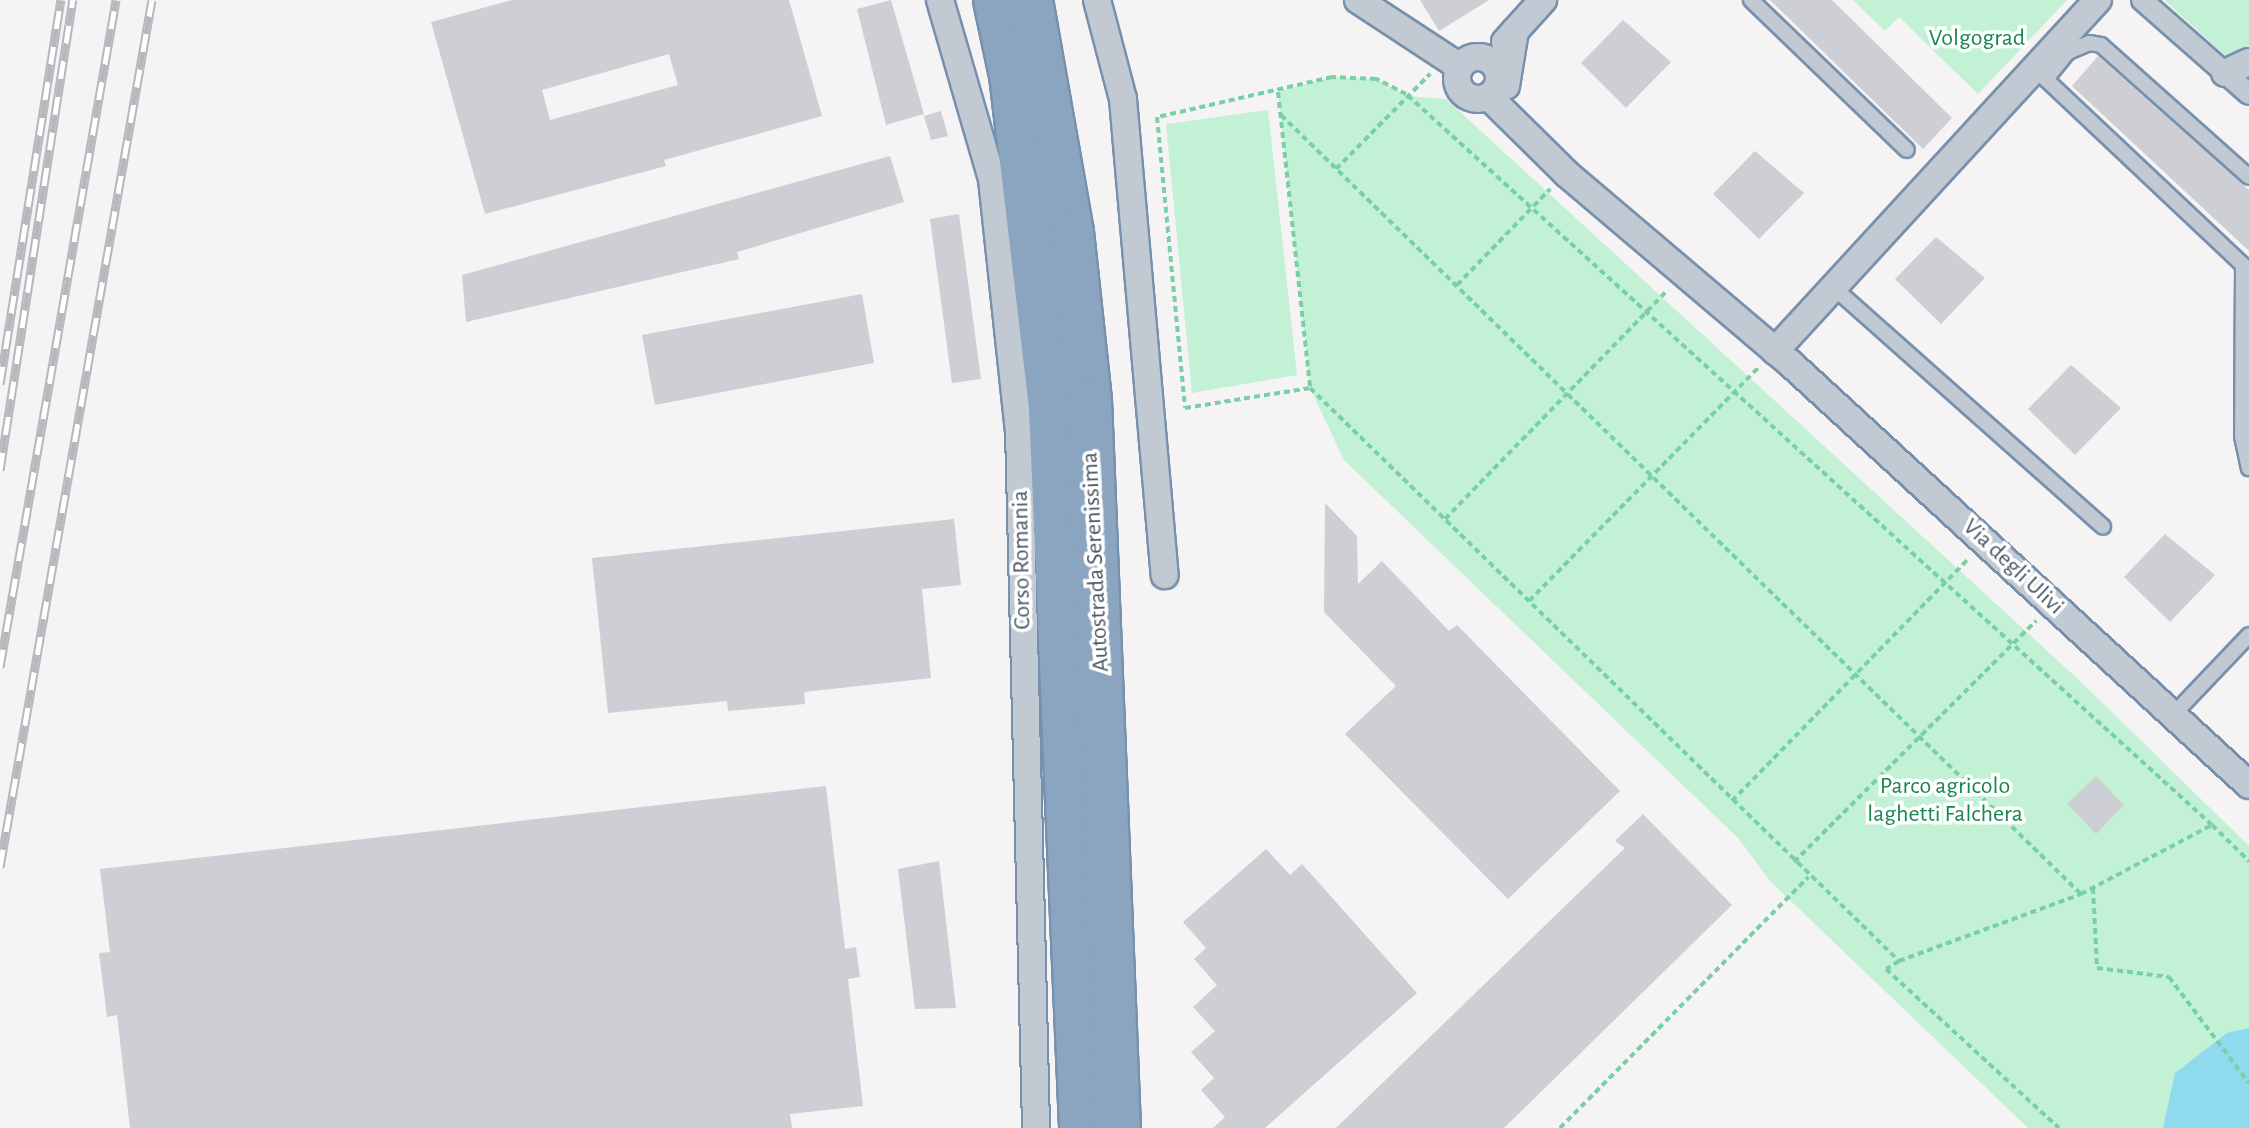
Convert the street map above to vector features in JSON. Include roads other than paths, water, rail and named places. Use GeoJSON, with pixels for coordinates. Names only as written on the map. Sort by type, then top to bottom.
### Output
{"type":"FeatureCollection","features":[{"type":"Feature","properties":{"kind":"highway","name":"Autostrada Serenissima"},"geometry":{"type":"LineString","coordinates":[[996,0],[1012,75],[1051,408],[1082,1128]]}},
{"type":"Feature","properties":{"kind":"highway","name":"Autostrada Serenissima"},"geometry":{"type":"LineString","coordinates":[[1030,0],[1071,232],[1089,400],[1118,1128]]}},
{"type":"Feature","properties":{"kind":"street","name":"Corso Romania"},"geometry":{"type":"LineString","coordinates":[[940,0],[992,179],[1019,430],[1036,1128]]}},
{"type":"Feature","properties":{"kind":"street"},"geometry":{"type":"LineString","coordinates":[[1097,0],[1123,99],[1165,575]]}},
{"type":"Feature","properties":{"kind":"street"},"geometry":{"type":"LineString","coordinates":[[1358,0],[1453,62],[1490,60]]}},
{"type":"Feature","properties":{"kind":"street"},"geometry":{"type":"LineString","coordinates":[[1775,351],[2040,74],[2098,0]]}},
{"type":"Feature","properties":{"kind":"street"},"geometry":{"type":"LineString","coordinates":[[2142,0],[2249,94]]}},
{"type":"Feature","properties":{"kind":"street"},"geometry":{"type":"LineString","coordinates":[[1490,60],[1536,2]]}},
{"type":"Feature","properties":{"kind":"street"},"geometry":{"type":"LineString","coordinates":[[1511,119],[1506,80],[1515,31]]}},
{"type":"Feature","properties":{"kind":"street"},"geometry":{"type":"LineString","coordinates":[[1453,62],[1456,78],[1467,97],[1489,97],[1500,78],[1490,60]]}},
{"type":"Feature","properties":{"kind":"street"},"geometry":{"type":"LineString","coordinates":[[2225,73],[2249,62]]}},
{"type":"Feature","properties":{"kind":"street","name":"Via degli Ulivi"},"geometry":{"type":"LineString","coordinates":[[1489,97],[1567,174],[1775,351],[1986,540],[2171,717],[2249,785]]}},
{"type":"Feature","properties":{"kind":"lane"},"geometry":{"type":"LineString","coordinates":[[1751,0],[1907,150]]}},
{"type":"Feature","properties":{"kind":"lane"},"geometry":{"type":"LineString","coordinates":[[2249,177],[2101,45],[2089,43],[2068,52],[2040,74],[2243,265],[2242,436],[2249,468]]}},
{"type":"Feature","properties":{"kind":"lane"},"geometry":{"type":"LineString","coordinates":[[1833,287],[2103,527]]}},
{"type":"Feature","properties":{"kind":"lane"},"geometry":{"type":"LineString","coordinates":[[2171,717],[2249,635]]}},
{"type":"Feature","properties":{"kind":"water"},"geometry":{"type":"Polygon","coordinates":[[[2249,1028],[2249,1128],[2163,1128],[2175,1073],[2227,1033],[2249,1028]]]}},
{"type":"Feature","properties":{"kind":"railway"},"geometry":{"type":"LineString","coordinates":[[0,384],[61,0]]}},
{"type":"Feature","properties":{"kind":"railway"},"geometry":{"type":"LineString","coordinates":[[0,470],[73,0]]}},
{"type":"Feature","properties":{"kind":"railway"},"geometry":{"type":"LineString","coordinates":[[0,667],[116,0]]}},
{"type":"Feature","properties":{"kind":"railway"},"geometry":{"type":"LineString","coordinates":[[0,867],[152,0]]}},
{"type":"Feature","properties":{"kind":"park label","name":"Volgograd"},"geometry":{"type":"Point","coordinates":[1977,39]}},
{"type":"Feature","properties":{"kind":"park label","name":"Parco agricolo laghetti Falchera"},"geometry":{"type":"Point","coordinates":[1945,801]}}]}
